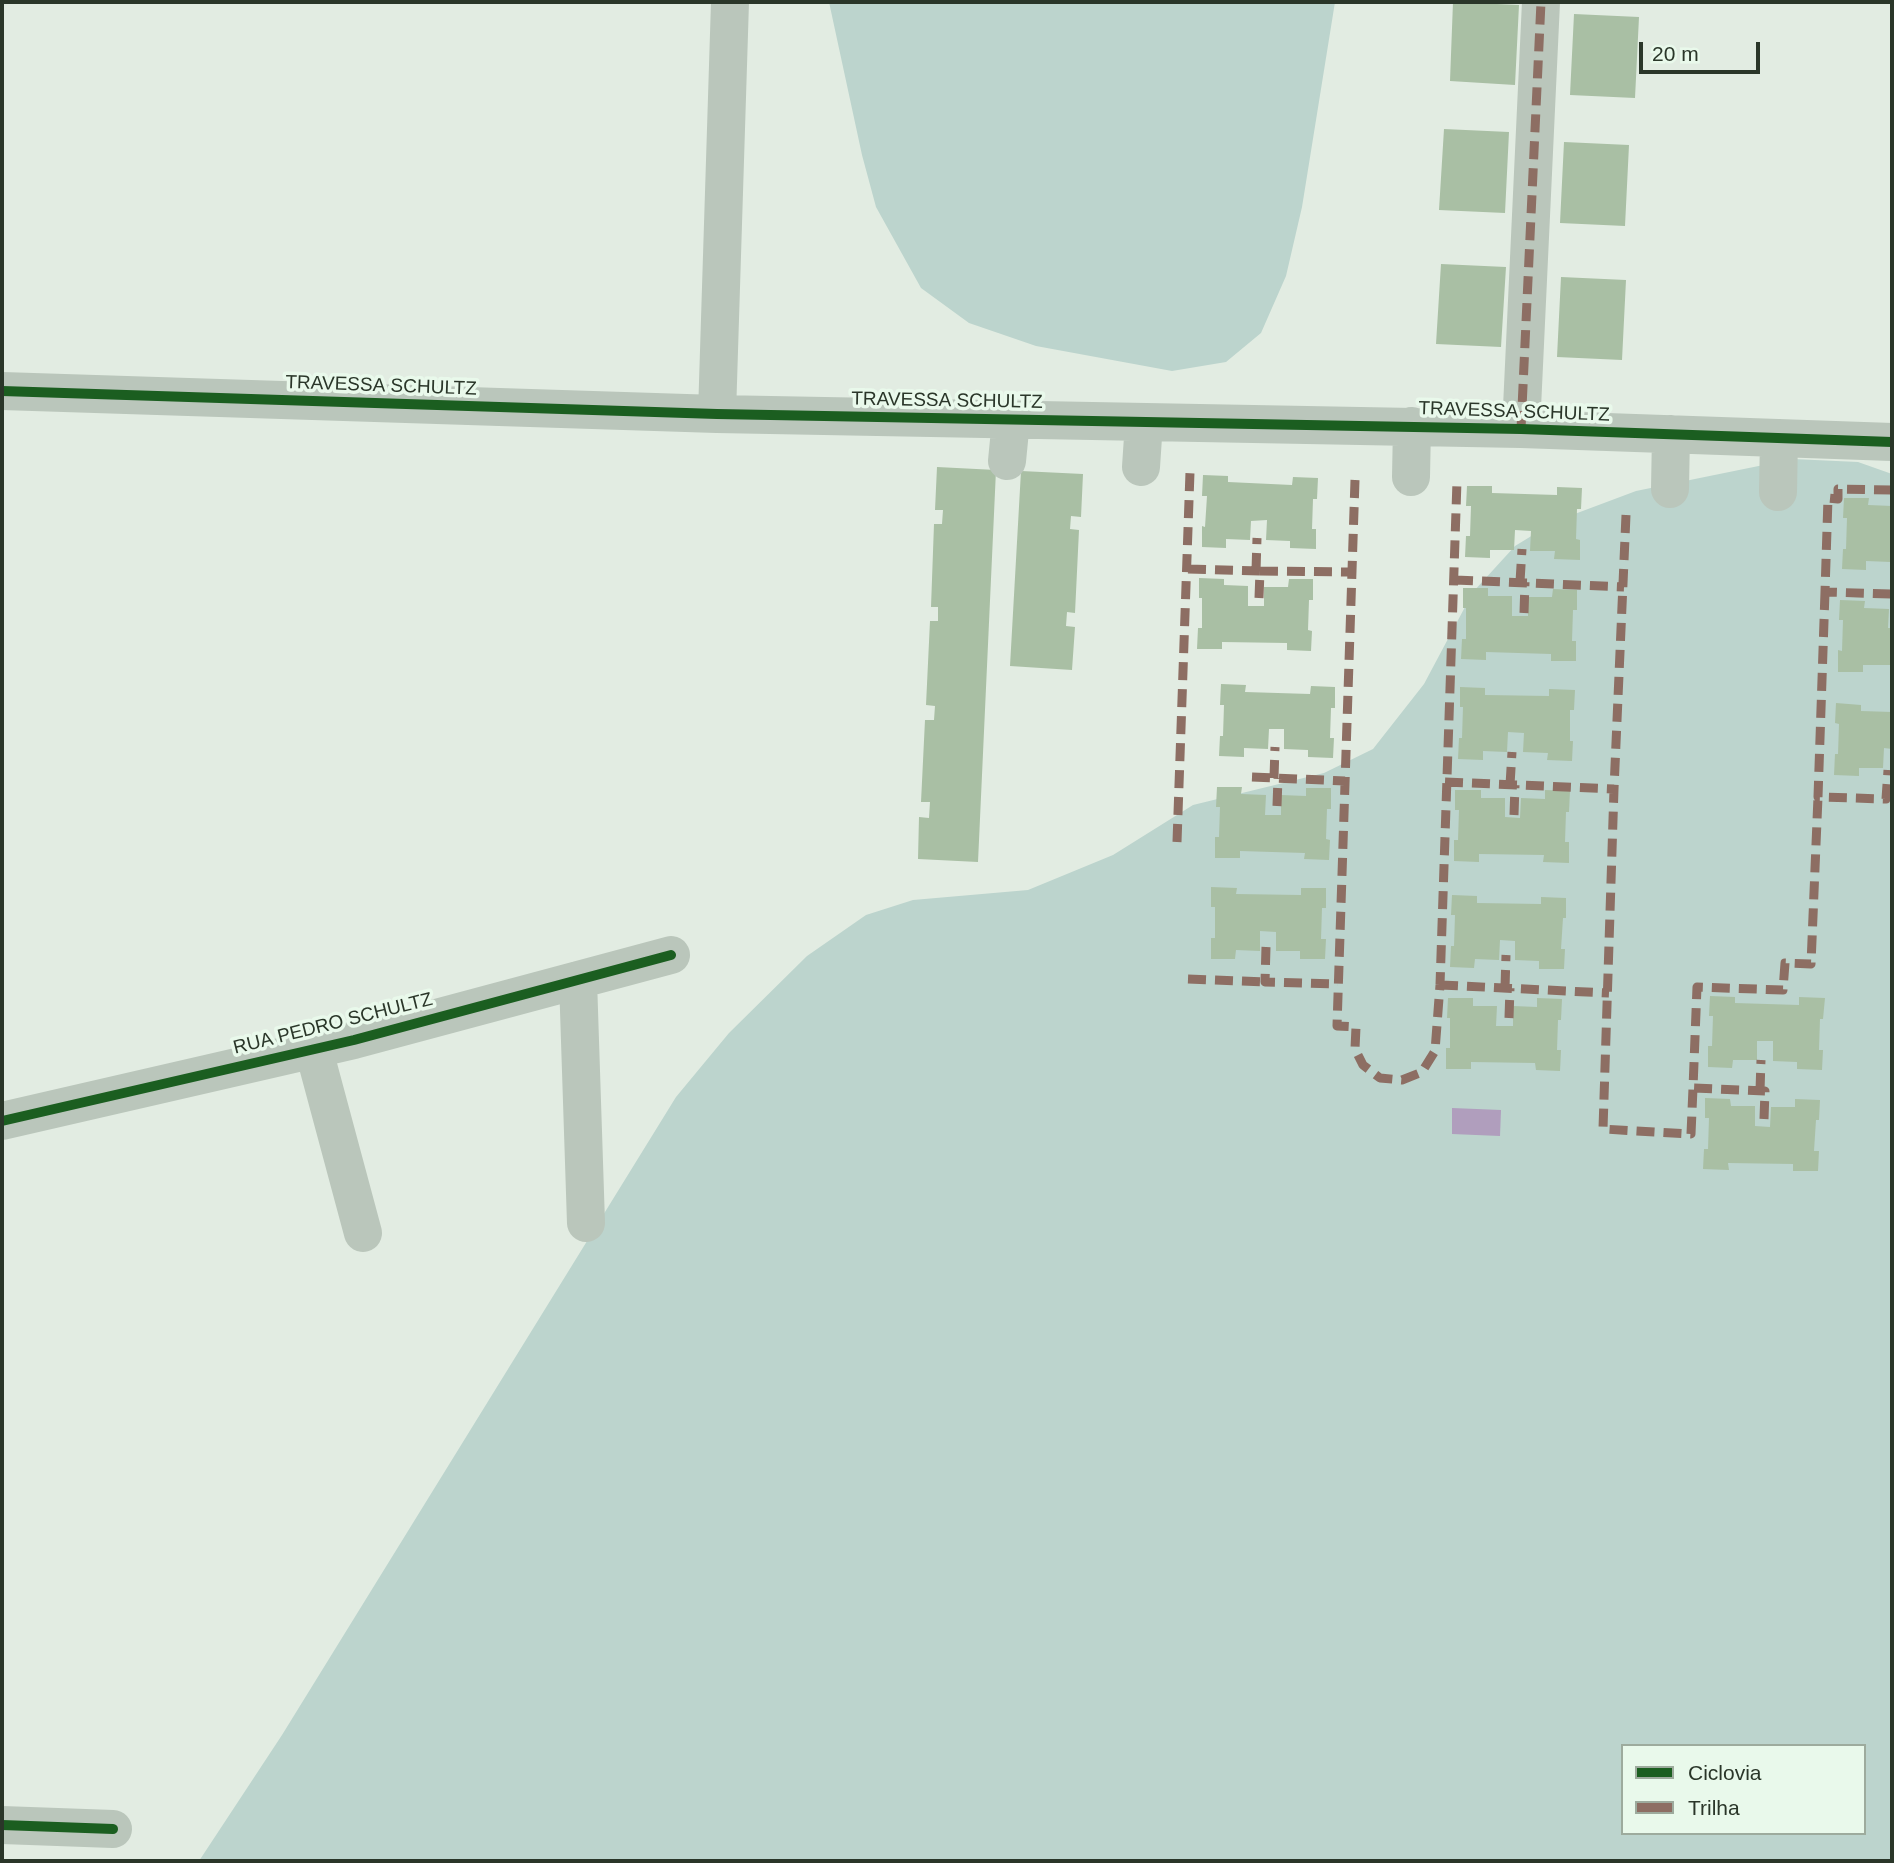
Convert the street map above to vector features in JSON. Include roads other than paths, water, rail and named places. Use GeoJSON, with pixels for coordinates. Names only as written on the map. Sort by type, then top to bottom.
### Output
{"type":"FeatureCollection","features":[{"type":"Feature","properties":{"kind":"street"},"geometry":{"type":"LineString","coordinates":[[717,414],[730,2]]}},
{"type":"Feature","properties":{"kind":"street"},"geometry":{"type":"LineString","coordinates":[[1521,429],[1541,2]]}},
{"type":"Feature","properties":{"kind":"street","name":"TRAVESSA SCHULTZ"},"geometry":{"type":"LineString","coordinates":[[2,391],[717,414],[1412,426],[1892,442]]}},
{"type":"Feature","properties":{"kind":"street"},"geometry":{"type":"LineString","coordinates":[[1007,461],[1011,420]]}},
{"type":"Feature","properties":{"kind":"street"},"geometry":{"type":"LineString","coordinates":[[1141,467],[1144,422]]}},
{"type":"Feature","properties":{"kind":"street"},"geometry":{"type":"LineString","coordinates":[[1411,477],[1412,426]]}},
{"type":"Feature","properties":{"kind":"street"},"geometry":{"type":"LineString","coordinates":[[1670,489],[1671,434]]}},
{"type":"Feature","properties":{"kind":"street"},"geometry":{"type":"LineString","coordinates":[[1778,492],[1779,438]]}},
{"type":"Feature","properties":{"kind":"street","name":"RUA PEDRO SCHULTZ"},"geometry":{"type":"LineString","coordinates":[[2,1121],[313,1047],[354,1040],[671,955]]}},
{"type":"Feature","properties":{"kind":"street"},"geometry":{"type":"LineString","coordinates":[[578,980],[586,1223]]}},
{"type":"Feature","properties":{"kind":"street"},"geometry":{"type":"LineString","coordinates":[[313,1047],[363,1233]]}},
{"type":"Feature","properties":{"kind":"street"},"geometry":{"type":"LineString","coordinates":[[2,1825],[113,1829]]}}]}
